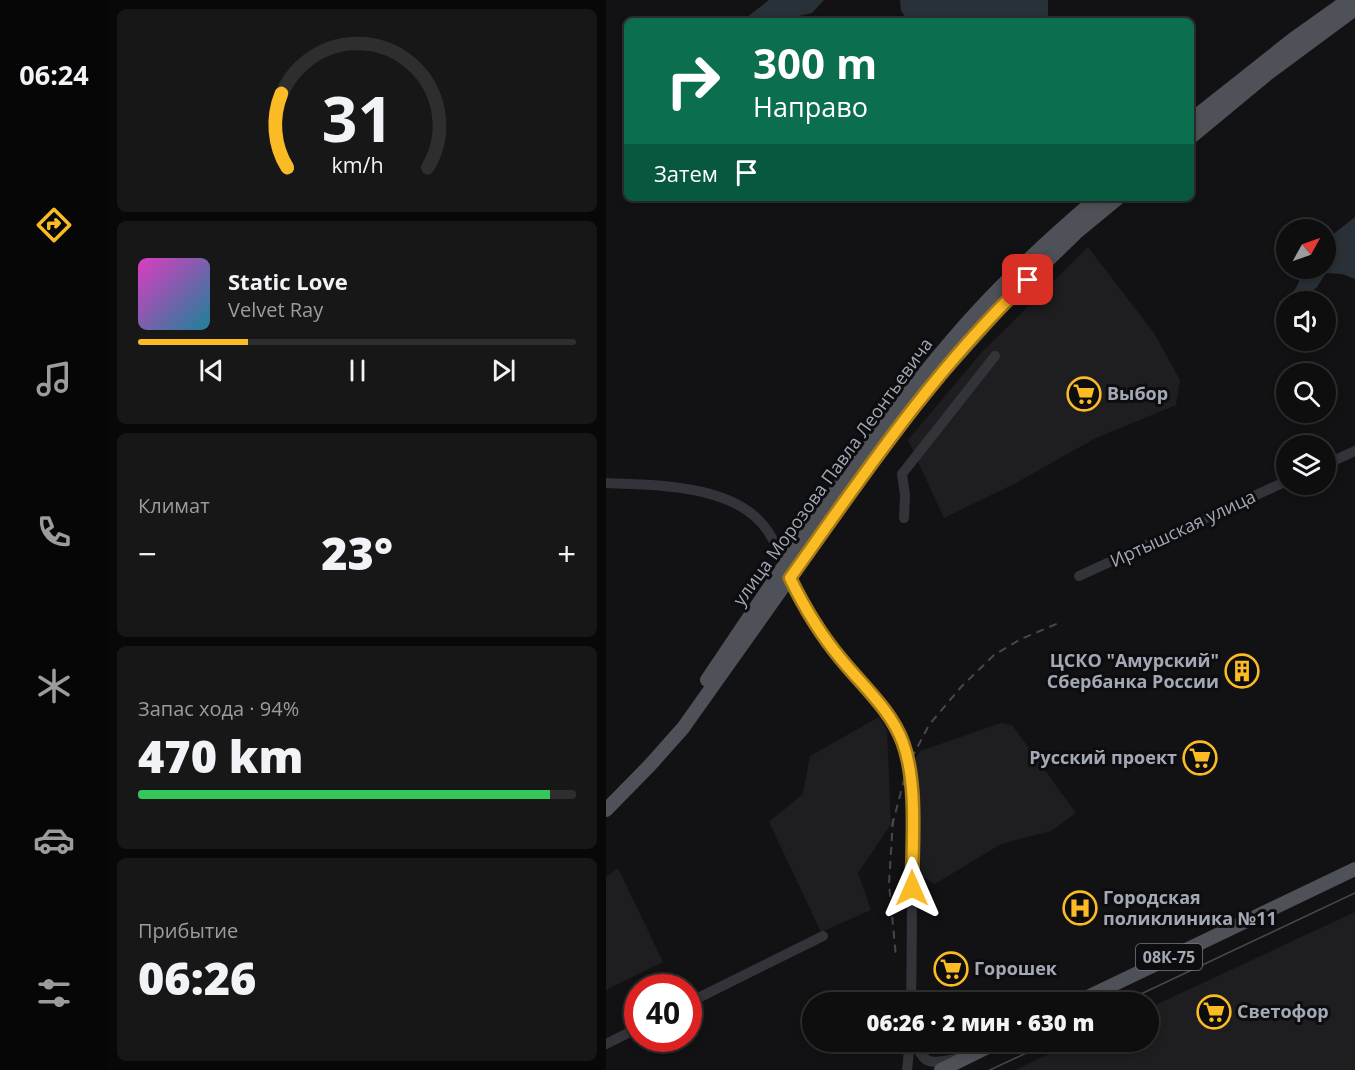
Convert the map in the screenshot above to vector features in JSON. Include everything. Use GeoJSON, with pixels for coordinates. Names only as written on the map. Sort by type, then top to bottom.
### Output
{"type":"FeatureCollection","features":[{"type":"Feature","properties":{"kind":"main road"},"geometry":{"type":"LineString","coordinates":[[1194,118],[1292,40],[1348,0]]}},
{"type":"Feature","properties":{"kind":"main road"},"geometry":{"type":"LineString","coordinates":[[1194,135],[1266,75],[1355,9]]}},
{"type":"Feature","properties":{"kind":"main road","name":"улица Морозова Павла Леонтьевича"},"geometry":{"type":"LineString","coordinates":[[606,810],[683,728],[900,403],[951,340],[1002,285],[1094,201]]}},
{"type":"Feature","properties":{"kind":"main road","name":"улица Морозова Павла Леонтьевича"},"geometry":{"type":"LineString","coordinates":[[787,572],[939,375],[1011,296],[1078,231],[1114,201]]}},
{"type":"Feature","properties":{"kind":"main road","name":"08К-75"},"geometry":{"type":"LineString","coordinates":[[1098,992],[1355,869]]}},
{"type":"Feature","properties":{"kind":"main road"},"geometry":{"type":"LineString","coordinates":[[941,1070],[978,1052]]}},
{"type":"Feature","properties":{"kind":"street"},"geometry":{"type":"LineString","coordinates":[[904,518],[905,495],[902,474],[994,356]]}},
{"type":"Feature","properties":{"kind":"street"},"geometry":{"type":"LineString","coordinates":[[1336,460],[1355,451]]}},
{"type":"Feature","properties":{"kind":"street"},"geometry":{"type":"LineString","coordinates":[[606,483],[663,485],[724,497],[744,507],[766,529],[810,617],[839,657],[884,709],[903,743],[911,785],[911,992]]}},
{"type":"Feature","properties":{"kind":"street","name":"Иртышская улица"},"geometry":{"type":"LineString","coordinates":[[1079,576],[1276,487]]}},
{"type":"Feature","properties":{"kind":"street"},"geometry":{"type":"LineString","coordinates":[[702,996],[823,936]]}},
{"type":"Feature","properties":{"kind":"street"},"geometry":{"type":"LineString","coordinates":[[606,1044],[624,1035]]}},
{"type":"Feature","properties":{"kind":"street"},"geometry":{"type":"LineString","coordinates":[[908,1070],[909,1052]]}},
{"type":"Feature","properties":{"kind":"street"},"geometry":{"type":"LineString","coordinates":[[919,1052],[928,1062],[933,1063],[968,1057]]}},
{"type":"Feature","properties":{"kind":"shaded area"},"geometry":{"type":"Polygon","coordinates":[[[769,0],[824,0],[812,13],[790,18],[746,18],[769,0]]]}},
{"type":"Feature","properties":{"kind":"shaded area"},"geometry":{"type":"Polygon","coordinates":[[[900,0],[1048,0],[1048,18],[906,18],[901,11],[900,0]]]}},
{"type":"Feature","properties":{"kind":"shaded area"},"geometry":{"type":"Polygon","coordinates":[[[1355,217],[1355,279],[1336,274],[1336,232],[1355,217]]]}},
{"type":"Feature","properties":{"kind":"shaded area"},"geometry":{"type":"Polygon","coordinates":[[[1088,247],[1154,333],[1180,380],[1176,405],[1094,439],[1014,484],[944,518],[908,440],[981,353],[1088,247]]]}},
{"type":"Feature","properties":{"kind":"shaded area"},"geometry":{"type":"Polygon","coordinates":[[[1322,279],[1313,291],[1293,291],[1299,280],[1322,279]]]}},
{"type":"Feature","properties":{"kind":"shaded area"},"geometry":{"type":"Polygon","coordinates":[[[879,717],[887,730],[891,824],[858,873],[871,910],[821,932],[769,822],[803,794],[810,756],[879,717]]]}},
{"type":"Feature","properties":{"kind":"shaded area"},"geometry":{"type":"Polygon","coordinates":[[[1001,723],[1012,725],[1076,813],[1051,831],[1001,844],[935,884],[919,875],[919,807],[914,761],[920,751],[1001,723]]]}},
{"type":"Feature","properties":{"kind":"shaded area"},"geometry":{"type":"Polygon","coordinates":[[[618,868],[663,962],[639,974],[624,974],[624,981],[606,990],[606,877],[618,868]]]}},
{"type":"Feature","properties":{"kind":"shaded area"},"geometry":{"type":"Polygon","coordinates":[[[1355,912],[1355,1070],[1015,1070],[1053,1052],[1159,1052],[1159,1003],[1355,912]]]}},
{"type":"Feature","properties":{"kind":"tram line"},"geometry":{"type":"LineString","coordinates":[[1145,992],[1355,893]]}},
{"type":"Feature","properties":{"kind":"tram line"},"geometry":{"type":"LineString","coordinates":[[990,1070],[1028,1052]]}},
{"type":"Feature","properties":{"kind":"railway"},"geometry":{"type":"LineString","coordinates":[[892,826],[908,765],[929,725],[961,687],[994,655],[1021,639],[1061,622]]}},
{"type":"Feature","properties":{"kind":"railway"},"geometry":{"type":"LineString","coordinates":[[893,819],[889,884],[896,957]]}},
{"type":"Feature","properties":{"kind":"place","name":"Выбор"},"geometry":{"type":"Point","coordinates":[1084,394]}},
{"type":"Feature","properties":{"kind":"place","name":"ЦСКО \"Амурский\" Сбербанка России"},"geometry":{"type":"Point","coordinates":[1242,671]}},
{"type":"Feature","properties":{"kind":"place","name":"Русский проект"},"geometry":{"type":"Point","coordinates":[1200,758]}},
{"type":"Feature","properties":{"kind":"place","name":"Городская поликлиника №11"},"geometry":{"type":"Point","coordinates":[1080,908]}},
{"type":"Feature","properties":{"kind":"place","name":"Горошек"},"geometry":{"type":"Point","coordinates":[951,969]}},
{"type":"Feature","properties":{"kind":"place","name":"Светофор"},"geometry":{"type":"Point","coordinates":[1214,1012]}},
{"type":"Feature","properties":{"kind":"route"},"geometry":{"type":"LineString","coordinates":[[912,888],[911,785],[902,741],[884,709],[839,657],[810,617],[790,578],[864,473],[933,383],[972,337],[1028,280]]}}]}
